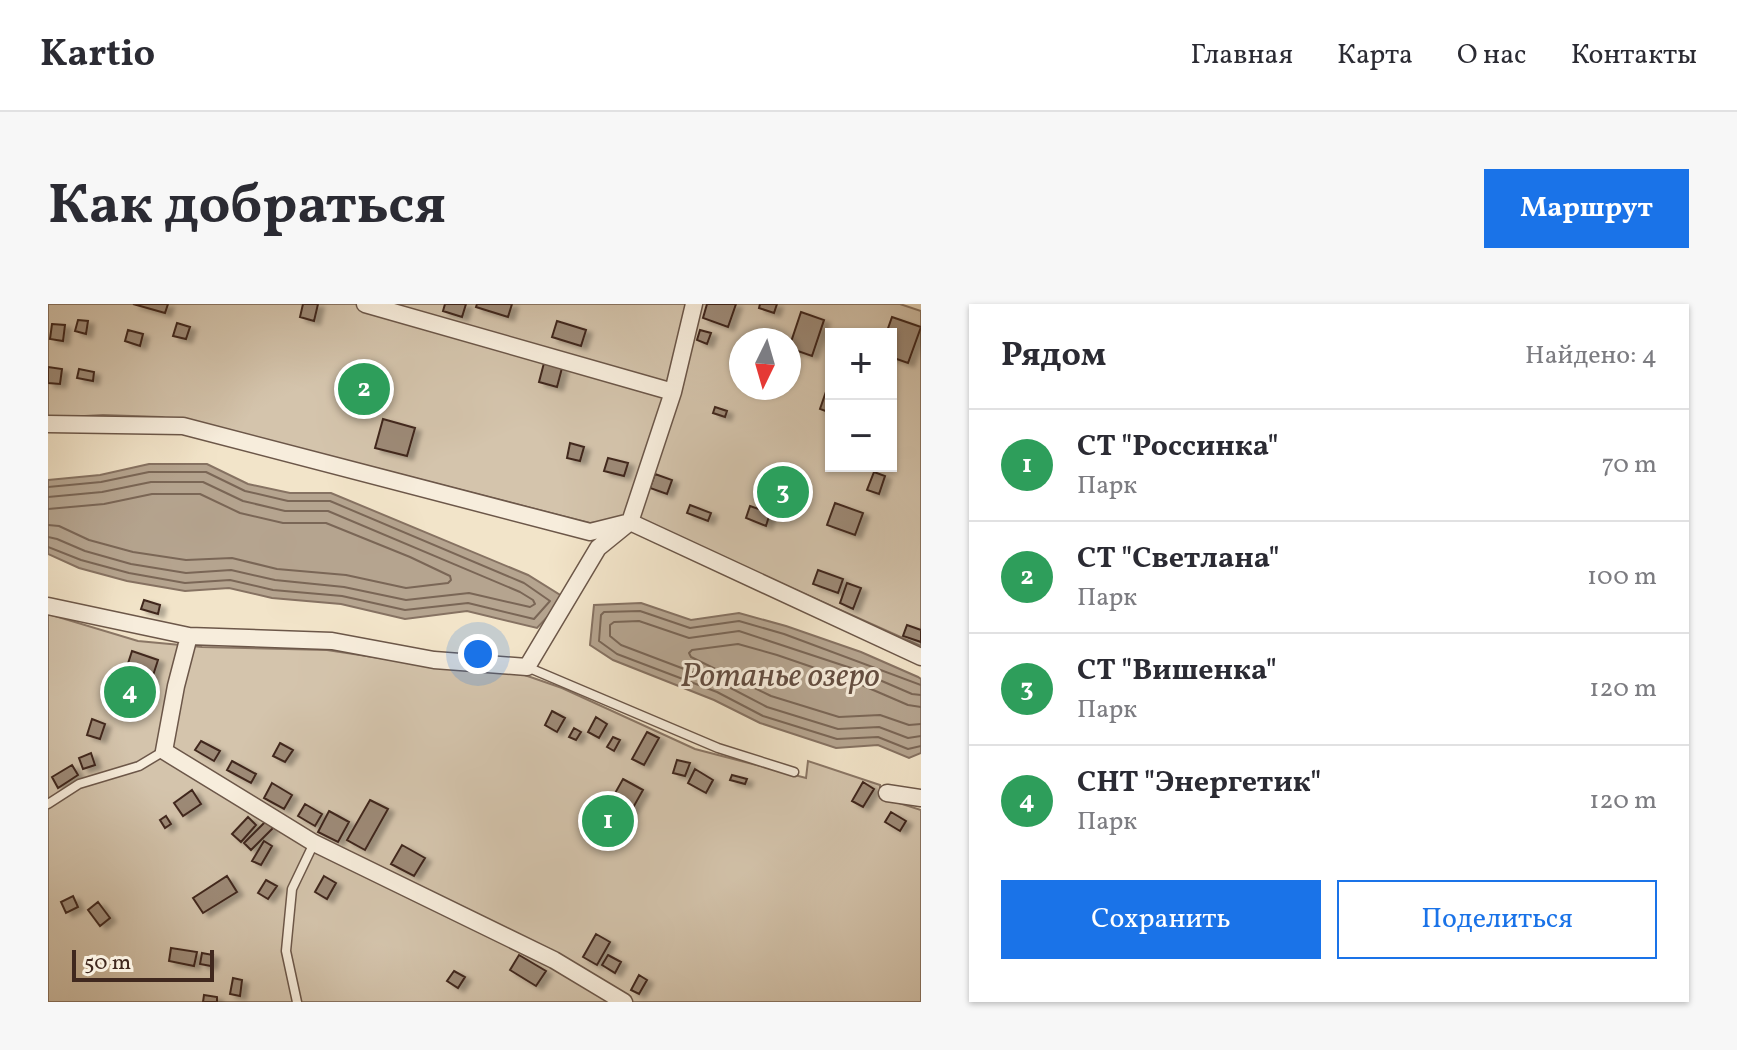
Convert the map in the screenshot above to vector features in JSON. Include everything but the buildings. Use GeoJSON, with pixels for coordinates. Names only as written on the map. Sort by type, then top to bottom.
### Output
{"type":"FeatureCollection","features":[{"type":"Feature","properties":{"kind":"street"},"geometry":{"type":"LineString","coordinates":[[365,304],[673,392]]}},
{"type":"Feature","properties":{"kind":"street"},"geometry":{"type":"LineString","coordinates":[[48,606],[189,636],[332,641],[434,660],[527,667],[598,548],[630,522],[673,392],[694,304]]}},
{"type":"Feature","properties":{"kind":"street"},"geometry":{"type":"LineString","coordinates":[[48,424],[183,426],[590,532],[630,522],[921,657]]}},
{"type":"Feature","properties":{"kind":"street"},"geometry":{"type":"LineString","coordinates":[[189,636],[164,751],[314,843],[554,960],[624,1002]]}},
{"type":"Feature","properties":{"kind":"street"},"geometry":{"type":"LineString","coordinates":[[887,793],[921,798]]}},
{"type":"Feature","properties":{"kind":"lane"},"geometry":{"type":"LineString","coordinates":[[527,667],[718,748],[794,772]]}},
{"type":"Feature","properties":{"kind":"lane"},"geometry":{"type":"LineString","coordinates":[[48,804],[79,784],[139,766],[164,751]]}},
{"type":"Feature","properties":{"kind":"lane"},"geometry":{"type":"LineString","coordinates":[[297,1002],[286,951],[292,889],[314,843]]}},
{"type":"Feature","properties":{"kind":"shaded area"},"geometry":{"type":"Polygon","coordinates":[[[48,304],[900,304],[921,311],[921,646],[635,518],[590,523],[313,452],[161,417],[103,415],[48,418],[48,304]]]}},
{"type":"Feature","properties":{"kind":"shaded area"},"geometry":{"type":"Polygon","coordinates":[[[48,614],[138,641],[202,647],[327,650],[426,665],[516,672],[562,688],[695,749],[806,778],[808,761],[880,785],[880,797],[921,810],[921,1002],[48,1002],[48,614]]]}},
{"type":"Feature","properties":{"kind":"water"},"geometry":{"type":"Polygon","coordinates":[[[149,464],[207,464],[248,484],[290,493],[331,493],[528,575],[565,598],[537,628],[467,611],[405,619],[341,604],[272,598],[229,588],[185,591],[127,581],[79,568],[48,554],[48,480],[100,475],[149,464]]]}},
{"type":"Feature","properties":{"kind":"water","name":"Ротанье озеро"},"geometry":{"type":"Polygon","coordinates":[[[641,603],[691,620],[739,613],[861,652],[918,677],[921,679],[921,753],[909,758],[878,745],[836,748],[760,723],[714,700],[613,660],[590,645],[594,605],[641,603]]]}},
{"type":"Feature","properties":{"kind":"place","name":"СТ \"Светлана\""},"geometry":{"type":"Point","coordinates":[364,389]}},
{"type":"Feature","properties":{"kind":"place","name":"СТ \"Вишенка\""},"geometry":{"type":"Point","coordinates":[783,492]}},
{"type":"Feature","properties":{"kind":"place","name":"СНТ \"Энергетик\""},"geometry":{"type":"Point","coordinates":[130,692]}},
{"type":"Feature","properties":{"kind":"place","name":"СТ \"Россинка\""},"geometry":{"type":"Point","coordinates":[608,821]}}]}
